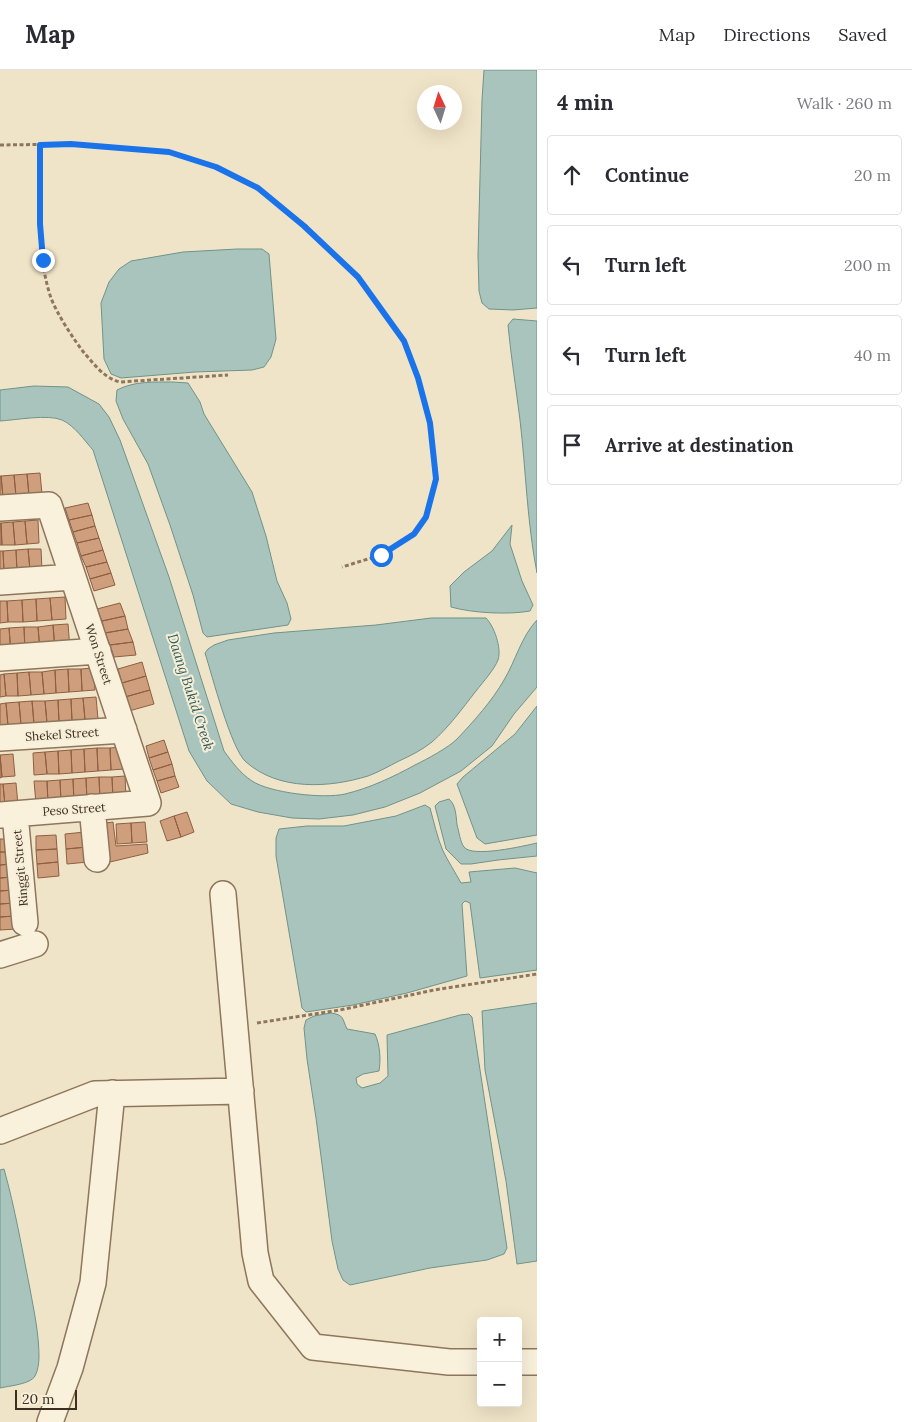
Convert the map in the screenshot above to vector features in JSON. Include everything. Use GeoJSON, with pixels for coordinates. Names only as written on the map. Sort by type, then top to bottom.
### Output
{"type":"FeatureCollection","features":[{"type":"Feature","properties":{"kind":"street","name":"Won Street"},"geometry":{"type":"LineString","coordinates":[[0,508],[49,505],[148,803]]}},
{"type":"Feature","properties":{"kind":"street"},"geometry":{"type":"LineString","coordinates":[[0,582],[73,577]]}},
{"type":"Feature","properties":{"kind":"street"},"geometry":{"type":"LineString","coordinates":[[0,658],[98,651]]}},
{"type":"Feature","properties":{"kind":"street","name":"Shekel Street"},"geometry":{"type":"LineString","coordinates":[[0,738],[124,730]]}},
{"type":"Feature","properties":{"kind":"street","name":"Peso Street"},"geometry":{"type":"LineString","coordinates":[[8,814],[148,803]]}},
{"type":"Feature","properties":{"kind":"street"},"geometry":{"type":"LineString","coordinates":[[92,808],[97,859]]}},
{"type":"Feature","properties":{"kind":"street","name":"Ringgit Street"},"geometry":{"type":"LineString","coordinates":[[0,955],[30,934],[8,814]]}},
{"type":"Feature","properties":{"kind":"street"},"geometry":{"type":"LineString","coordinates":[[223,894],[255,1253],[261,1281],[313,1346],[449,1362],[477,1362]]}},
{"type":"Feature","properties":{"kind":"street"},"geometry":{"type":"LineString","coordinates":[[0,1132],[94,1094],[241,1091]]}},
{"type":"Feature","properties":{"kind":"street"},"geometry":{"type":"LineString","coordinates":[[50,1422],[70,1368],[93,1283],[112,1094]]}},
{"type":"Feature","properties":{"kind":"street"},"geometry":{"type":"LineString","coordinates":[[522,1362],[537,1362]]}},
{"type":"Feature","properties":{"kind":"path"},"geometry":{"type":"LineString","coordinates":[[0,145],[71,144],[169,152],[216,167],[258,188],[304,226],[358,277],[404,341],[418,378],[430,423],[436,479],[426,517],[414,534],[381,555],[342,567]]}},
{"type":"Feature","properties":{"kind":"path"},"geometry":{"type":"LineString","coordinates":[[40,145],[40,224],[43,260],[52,298],[82,350],[101,372],[112,380],[120,382],[228,375]]}},
{"type":"Feature","properties":{"kind":"path"},"geometry":{"type":"LineString","coordinates":[[235,1026],[340,1010],[434,990],[537,974]]}},
{"type":"Feature","properties":{"kind":"water"},"geometry":{"type":"Polygon","coordinates":[[[484,70],[537,70],[537,308],[489,309],[482,303],[479,291],[478,255],[484,70]]]}},
{"type":"Feature","properties":{"kind":"water"},"geometry":{"type":"Polygon","coordinates":[[[262,249],[269,254],[276,339],[271,357],[264,367],[252,370],[121,378],[111,374],[104,359],[101,303],[109,282],[119,269],[131,261],[183,252],[262,249]]]}},
{"type":"Feature","properties":{"kind":"water"},"geometry":{"type":"Polygon","coordinates":[[[513,319],[537,321],[537,573],[531,535],[520,420],[508,325],[513,319]]]}},
{"type":"Feature","properties":{"kind":"water"},"geometry":{"type":"Polygon","coordinates":[[[173,382],[188,383],[200,402],[204,414],[252,492],[266,536],[277,581],[287,603],[291,619],[288,625],[207,637],[203,633],[193,595],[148,464],[123,419],[116,401],[117,390],[130,385],[173,382]]]}},
{"type":"Feature","properties":{"kind":"water","name":"Daang Bukid Creek"},"geometry":{"type":"Polygon","coordinates":[[[34,386],[68,387],[99,404],[109,417],[120,440],[169,577],[224,751],[240,771],[252,781],[271,789],[297,794],[324,796],[345,794],[398,774],[431,757],[457,739],[488,703],[504,680],[523,641],[537,620],[537,687],[514,714],[492,746],[461,771],[420,793],[385,807],[353,815],[319,819],[292,818],[258,812],[231,804],[207,781],[189,751],[93,450],[75,429],[56,418],[40,417],[0,421],[0,390],[34,386]]]}},
{"type":"Feature","properties":{"kind":"water"},"geometry":{"type":"Polygon","coordinates":[[[512,525],[510,544],[522,581],[533,605],[530,611],[490,613],[451,607],[450,586],[464,572],[492,551],[512,525]]]}},
{"type":"Feature","properties":{"kind":"water"},"geometry":{"type":"Polygon","coordinates":[[[431,618],[486,618],[492,626],[499,655],[491,672],[444,730],[428,745],[412,755],[368,776],[337,783],[321,784],[289,782],[274,778],[246,762],[240,754],[228,728],[217,694],[205,653],[208,649],[228,640],[274,633],[376,625],[431,618]]]}},
{"type":"Feature","properties":{"kind":"water"},"geometry":{"type":"Polygon","coordinates":[[[537,706],[537,835],[485,844],[477,838],[457,784],[515,734],[537,706]]]}},
{"type":"Feature","properties":{"kind":"water"},"geometry":{"type":"Polygon","coordinates":[[[449,799],[454,807],[464,847],[469,850],[487,851],[537,843],[537,856],[461,864],[446,849],[435,806],[439,802],[449,799]]]}},
{"type":"Feature","properties":{"kind":"water"},"geometry":{"type":"Polygon","coordinates":[[[425,805],[430,808],[443,851],[461,883],[471,882],[469,872],[515,868],[537,873],[537,970],[480,978],[470,903],[465,901],[462,904],[467,976],[407,993],[353,1005],[306,1012],[302,1008],[276,856],[276,838],[279,829],[307,826],[344,826],[396,816],[425,805]]]}},
{"type":"Feature","properties":{"kind":"water"},"geometry":{"type":"Polygon","coordinates":[[[537,1003],[537,1261],[517,1264],[506,1181],[485,1070],[482,1011],[537,1003]]]}},
{"type":"Feature","properties":{"kind":"water"},"geometry":{"type":"Polygon","coordinates":[[[331,1013],[340,1016],[347,1029],[375,1034],[380,1052],[379,1071],[363,1074],[356,1078],[357,1084],[362,1088],[380,1083],[388,1076],[387,1035],[460,1015],[469,1014],[472,1017],[507,1248],[504,1254],[487,1260],[430,1268],[350,1285],[343,1280],[338,1269],[332,1241],[304,1028],[306,1020],[314,1016],[331,1013]]]}},
{"type":"Feature","properties":{"kind":"water"},"geometry":{"type":"Polygon","coordinates":[[[4,1169],[30,1289],[37,1331],[39,1364],[33,1379],[0,1388],[0,1170],[4,1169]]]}},
{"type":"Feature","properties":{"kind":"building"},"geometry":{"type":"Polygon","coordinates":[[[40,473],[42,494],[29,495],[27,474],[40,473]]]}},
{"type":"Feature","properties":{"kind":"building"},"geometry":{"type":"Polygon","coordinates":[[[27,474],[29,495],[16,496],[14,475],[27,474]]]}},
{"type":"Feature","properties":{"kind":"building"},"geometry":{"type":"Polygon","coordinates":[[[14,475],[16,496],[3,497],[1,476],[14,475]]]}},
{"type":"Feature","properties":{"kind":"building"},"geometry":{"type":"Polygon","coordinates":[[[1,476],[3,497],[0,497],[1,476]]]}},
{"type":"Feature","properties":{"kind":"building"},"geometry":{"type":"Polygon","coordinates":[[[88,503],[92,515],[69,520],[65,508],[88,503]]]}},
{"type":"Feature","properties":{"kind":"building"},"geometry":{"type":"Polygon","coordinates":[[[92,515],[95,526],[73,532],[69,520],[92,515]]]}},
{"type":"Feature","properties":{"kind":"building"},"geometry":{"type":"Polygon","coordinates":[[[38,520],[39,543],[27,544],[25,521],[38,520]]]}},
{"type":"Feature","properties":{"kind":"building"},"geometry":{"type":"Polygon","coordinates":[[[25,521],[27,544],[15,545],[13,522],[25,521]]]}},
{"type":"Feature","properties":{"kind":"building"},"geometry":{"type":"Polygon","coordinates":[[[13,522],[15,545],[2,545],[1,523],[13,522]]]}},
{"type":"Feature","properties":{"kind":"building"},"geometry":{"type":"Polygon","coordinates":[[[1,523],[2,545],[0,545],[1,523]]]}},
{"type":"Feature","properties":{"kind":"building"},"geometry":{"type":"Polygon","coordinates":[[[95,526],[99,538],[77,543],[73,532],[95,526]]]}},
{"type":"Feature","properties":{"kind":"building"},"geometry":{"type":"Polygon","coordinates":[[[99,538],[103,550],[81,556],[77,543],[99,538]]]}},
{"type":"Feature","properties":{"kind":"building"},"geometry":{"type":"Polygon","coordinates":[[[28,549],[30,570],[17,571],[16,550],[28,549]]]}},
{"type":"Feature","properties":{"kind":"building"},"geometry":{"type":"Polygon","coordinates":[[[28,549],[41,549],[42,569],[30,570],[28,549]]]}},
{"type":"Feature","properties":{"kind":"building"},"geometry":{"type":"Polygon","coordinates":[[[16,550],[17,571],[4,572],[3,551],[16,550]]]}},
{"type":"Feature","properties":{"kind":"building"},"geometry":{"type":"Polygon","coordinates":[[[103,550],[107,562],[86,567],[81,556],[103,550]]]}},
{"type":"Feature","properties":{"kind":"building"},"geometry":{"type":"Polygon","coordinates":[[[0,551],[3,551],[4,572],[0,572],[0,551]]]}},
{"type":"Feature","properties":{"kind":"building"},"geometry":{"type":"Polygon","coordinates":[[[107,562],[111,573],[90,579],[86,567],[107,562]]]}},
{"type":"Feature","properties":{"kind":"building"},"geometry":{"type":"Polygon","coordinates":[[[111,573],[115,585],[94,591],[90,579],[111,573]]]}},
{"type":"Feature","properties":{"kind":"building"},"geometry":{"type":"Polygon","coordinates":[[[65,597],[66,619],[52,620],[50,598],[65,597]]]}},
{"type":"Feature","properties":{"kind":"building"},"geometry":{"type":"Polygon","coordinates":[[[50,598],[52,620],[37,621],[36,599],[50,598]]]}},
{"type":"Feature","properties":{"kind":"building"},"geometry":{"type":"Polygon","coordinates":[[[36,599],[37,621],[23,622],[22,600],[36,599]]]}},
{"type":"Feature","properties":{"kind":"building"},"geometry":{"type":"Polygon","coordinates":[[[22,600],[23,622],[8,622],[7,601],[22,600]]]}},
{"type":"Feature","properties":{"kind":"building"},"geometry":{"type":"Polygon","coordinates":[[[0,601],[7,601],[8,622],[0,623],[0,601]]]}},
{"type":"Feature","properties":{"kind":"building"},"geometry":{"type":"Polygon","coordinates":[[[120,603],[125,616],[102,621],[97,609],[120,603]]]}},
{"type":"Feature","properties":{"kind":"building"},"geometry":{"type":"Polygon","coordinates":[[[125,616],[128,629],[105,633],[102,621],[125,616]]]}},
{"type":"Feature","properties":{"kind":"building"},"geometry":{"type":"Polygon","coordinates":[[[68,624],[70,649],[55,650],[53,625],[68,624]]]}},
{"type":"Feature","properties":{"kind":"building"},"geometry":{"type":"Polygon","coordinates":[[[53,625],[55,650],[40,651],[38,627],[53,625]]]}},
{"type":"Feature","properties":{"kind":"building"},"geometry":{"type":"Polygon","coordinates":[[[24,627],[25,652],[11,653],[9,628],[24,627]]]}},
{"type":"Feature","properties":{"kind":"building"},"geometry":{"type":"Polygon","coordinates":[[[24,627],[38,627],[40,651],[25,652],[24,627]]]}},
{"type":"Feature","properties":{"kind":"building"},"geometry":{"type":"Polygon","coordinates":[[[9,628],[11,653],[0,654],[0,629],[9,628]]]}},
{"type":"Feature","properties":{"kind":"building"},"geometry":{"type":"Polygon","coordinates":[[[128,629],[133,642],[110,645],[105,633],[128,629]]]}},
{"type":"Feature","properties":{"kind":"building"},"geometry":{"type":"Polygon","coordinates":[[[133,642],[136,655],[114,657],[110,645],[133,642]]]}},
{"type":"Feature","properties":{"kind":"building"},"geometry":{"type":"Polygon","coordinates":[[[142,662],[146,676],[122,683],[118,669],[142,662]]]}},
{"type":"Feature","properties":{"kind":"building"},"geometry":{"type":"Polygon","coordinates":[[[93,668],[95,690],[82,691],[81,669],[93,668]]]}},
{"type":"Feature","properties":{"kind":"building"},"geometry":{"type":"Polygon","coordinates":[[[68,669],[81,669],[82,691],[69,692],[68,669]]]}},
{"type":"Feature","properties":{"kind":"building"},"geometry":{"type":"Polygon","coordinates":[[[68,669],[69,692],[56,693],[55,670],[68,669]]]}},
{"type":"Feature","properties":{"kind":"building"},"geometry":{"type":"Polygon","coordinates":[[[55,670],[56,693],[44,694],[42,672],[55,670]]]}},
{"type":"Feature","properties":{"kind":"building"},"geometry":{"type":"Polygon","coordinates":[[[29,672],[31,695],[18,696],[17,673],[29,672]]]}},
{"type":"Feature","properties":{"kind":"building"},"geometry":{"type":"Polygon","coordinates":[[[29,672],[42,672],[44,694],[31,695],[29,672]]]}},
{"type":"Feature","properties":{"kind":"building"},"geometry":{"type":"Polygon","coordinates":[[[17,673],[18,696],[6,696],[4,674],[17,673]]]}},
{"type":"Feature","properties":{"kind":"building"},"geometry":{"type":"Polygon","coordinates":[[[4,674],[6,696],[0,697],[0,675],[4,674]]]}},
{"type":"Feature","properties":{"kind":"building"},"geometry":{"type":"Polygon","coordinates":[[[146,676],[150,690],[125,697],[122,683],[146,676]]]}},
{"type":"Feature","properties":{"kind":"building"},"geometry":{"type":"Polygon","coordinates":[[[150,690],[154,704],[129,711],[125,697],[150,690]]]}},
{"type":"Feature","properties":{"kind":"building"},"geometry":{"type":"Polygon","coordinates":[[[96,697],[98,719],[85,720],[83,698],[96,697]]]}},
{"type":"Feature","properties":{"kind":"building"},"geometry":{"type":"Polygon","coordinates":[[[83,698],[85,720],[72,721],[71,699],[83,698]]]}},
{"type":"Feature","properties":{"kind":"building"},"geometry":{"type":"Polygon","coordinates":[[[71,699],[72,721],[59,722],[58,700],[71,699]]]}},
{"type":"Feature","properties":{"kind":"building"},"geometry":{"type":"Polygon","coordinates":[[[58,700],[59,722],[47,723],[45,701],[58,700]]]}},
{"type":"Feature","properties":{"kind":"building"},"geometry":{"type":"Polygon","coordinates":[[[32,701],[34,724],[21,725],[19,702],[32,701]]]}},
{"type":"Feature","properties":{"kind":"building"},"geometry":{"type":"Polygon","coordinates":[[[32,701],[45,701],[47,723],[34,724],[32,701]]]}},
{"type":"Feature","properties":{"kind":"building"},"geometry":{"type":"Polygon","coordinates":[[[19,702],[21,725],[8,726],[6,703],[19,702]]]}},
{"type":"Feature","properties":{"kind":"building"},"geometry":{"type":"Polygon","coordinates":[[[6,703],[8,726],[0,726],[0,704],[6,703]]]}},
{"type":"Feature","properties":{"kind":"building"},"geometry":{"type":"Polygon","coordinates":[[[164,740],[168,752],[149,758],[146,746],[164,740]]]}},
{"type":"Feature","properties":{"kind":"building"},"geometry":{"type":"Polygon","coordinates":[[[122,747],[124,769],[111,770],[110,748],[122,747]]]}},
{"type":"Feature","properties":{"kind":"building"},"geometry":{"type":"Polygon","coordinates":[[[97,748],[110,748],[111,770],[98,771],[97,748]]]}},
{"type":"Feature","properties":{"kind":"building"},"geometry":{"type":"Polygon","coordinates":[[[97,748],[98,771],[85,772],[84,749],[97,748]]]}},
{"type":"Feature","properties":{"kind":"building"},"geometry":{"type":"Polygon","coordinates":[[[84,749],[85,772],[72,773],[71,750],[84,749]]]}},
{"type":"Feature","properties":{"kind":"building"},"geometry":{"type":"Polygon","coordinates":[[[71,750],[72,773],[59,774],[58,751],[71,750]]]}},
{"type":"Feature","properties":{"kind":"building"},"geometry":{"type":"Polygon","coordinates":[[[58,751],[59,774],[47,774],[45,752],[58,751]]]}},
{"type":"Feature","properties":{"kind":"building"},"geometry":{"type":"Polygon","coordinates":[[[45,752],[47,774],[34,775],[33,753],[45,752]]]}},
{"type":"Feature","properties":{"kind":"building"},"geometry":{"type":"Polygon","coordinates":[[[168,752],[172,764],[153,770],[149,758],[168,752]]]}},
{"type":"Feature","properties":{"kind":"building"},"geometry":{"type":"Polygon","coordinates":[[[13,754],[15,776],[2,777],[0,755],[13,754]]]}},
{"type":"Feature","properties":{"kind":"building"},"geometry":{"type":"Polygon","coordinates":[[[0,755],[2,777],[0,778],[0,755]]]}},
{"type":"Feature","properties":{"kind":"building"},"geometry":{"type":"Polygon","coordinates":[[[172,764],[175,776],[157,781],[153,770],[172,764]]]}},
{"type":"Feature","properties":{"kind":"building"},"geometry":{"type":"Polygon","coordinates":[[[125,776],[126,799],[113,799],[112,777],[125,776]]]}},
{"type":"Feature","properties":{"kind":"building"},"geometry":{"type":"Polygon","coordinates":[[[175,776],[179,787],[161,793],[157,781],[175,776]]]}},
{"type":"Feature","properties":{"kind":"building"},"geometry":{"type":"Polygon","coordinates":[[[99,777],[100,800],[87,801],[86,778],[99,777]]]}},
{"type":"Feature","properties":{"kind":"building"},"geometry":{"type":"Polygon","coordinates":[[[99,777],[112,777],[113,799],[100,800],[99,777]]]}},
{"type":"Feature","properties":{"kind":"building"},"geometry":{"type":"Polygon","coordinates":[[[86,778],[87,801],[74,802],[73,779],[86,778]]]}},
{"type":"Feature","properties":{"kind":"building"},"geometry":{"type":"Polygon","coordinates":[[[73,779],[74,802],[61,802],[60,780],[73,779]]]}},
{"type":"Feature","properties":{"kind":"building"},"geometry":{"type":"Polygon","coordinates":[[[60,780],[61,802],[48,803],[47,781],[60,780]]]}},
{"type":"Feature","properties":{"kind":"building"},"geometry":{"type":"Polygon","coordinates":[[[34,781],[47,781],[48,803],[36,804],[34,781]]]}},
{"type":"Feature","properties":{"kind":"building"},"geometry":{"type":"Polygon","coordinates":[[[16,783],[18,805],[5,806],[3,784],[16,783]]]}},
{"type":"Feature","properties":{"kind":"building"},"geometry":{"type":"Polygon","coordinates":[[[0,784],[3,784],[5,806],[0,807],[0,784]]]}},
{"type":"Feature","properties":{"kind":"building"},"geometry":{"type":"Polygon","coordinates":[[[187,812],[194,832],[181,837],[174,816],[187,812]]]}},
{"type":"Feature","properties":{"kind":"building"},"geometry":{"type":"Polygon","coordinates":[[[174,816],[181,837],[167,841],[160,821],[174,816]]]}},
{"type":"Feature","properties":{"kind":"building"},"geometry":{"type":"Polygon","coordinates":[[[113,822],[116,846],[147,844],[148,853],[110,862],[106,823],[113,822]]]}},
{"type":"Feature","properties":{"kind":"building"},"geometry":{"type":"Polygon","coordinates":[[[145,822],[147,842],[132,843],[131,823],[145,822]]]}},
{"type":"Feature","properties":{"kind":"building"},"geometry":{"type":"Polygon","coordinates":[[[131,823],[132,843],[117,844],[116,824],[131,823]]]}},
{"type":"Feature","properties":{"kind":"building"},"geometry":{"type":"Polygon","coordinates":[[[85,832],[87,847],[66,849],[65,834],[85,832]]]}},
{"type":"Feature","properties":{"kind":"building"},"geometry":{"type":"Polygon","coordinates":[[[56,835],[57,849],[36,850],[36,836],[56,835]]]}},
{"type":"Feature","properties":{"kind":"building"},"geometry":{"type":"Polygon","coordinates":[[[0,839],[9,839],[10,852],[0,852],[0,839]]]}},
{"type":"Feature","properties":{"kind":"building"},"geometry":{"type":"Polygon","coordinates":[[[87,847],[88,862],[67,864],[66,849],[87,847]]]}},
{"type":"Feature","properties":{"kind":"building"},"geometry":{"type":"Polygon","coordinates":[[[57,849],[58,862],[37,864],[36,850],[57,849]]]}},
{"type":"Feature","properties":{"kind":"building"},"geometry":{"type":"Polygon","coordinates":[[[0,852],[10,852],[11,864],[0,865],[0,852]]]}},
{"type":"Feature","properties":{"kind":"building"},"geometry":{"type":"Polygon","coordinates":[[[58,862],[59,876],[38,878],[37,864],[58,862]]]}},
{"type":"Feature","properties":{"kind":"building"},"geometry":{"type":"Polygon","coordinates":[[[11,864],[12,877],[0,878],[0,865],[11,864]]]}},
{"type":"Feature","properties":{"kind":"building"},"geometry":{"type":"Polygon","coordinates":[[[12,877],[13,890],[0,891],[0,878],[12,877]]]}},
{"type":"Feature","properties":{"kind":"building"},"geometry":{"type":"Polygon","coordinates":[[[13,890],[14,903],[0,904],[0,891],[13,890]]]}},
{"type":"Feature","properties":{"kind":"building"},"geometry":{"type":"Polygon","coordinates":[[[14,903],[15,916],[0,917],[0,904],[14,903]]]}},
{"type":"Feature","properties":{"kind":"building"},"geometry":{"type":"Polygon","coordinates":[[[15,916],[16,929],[0,930],[0,917],[15,916]]]}},
{"type":"Feature","properties":{"kind":"route"},"geometry":{"type":"LineString","coordinates":[[43,260],[40,224],[40,145],[71,144],[169,152],[216,167],[258,188],[304,226],[358,277],[404,341],[418,378],[430,423],[436,479],[426,517],[414,534],[381,555]]}}]}
